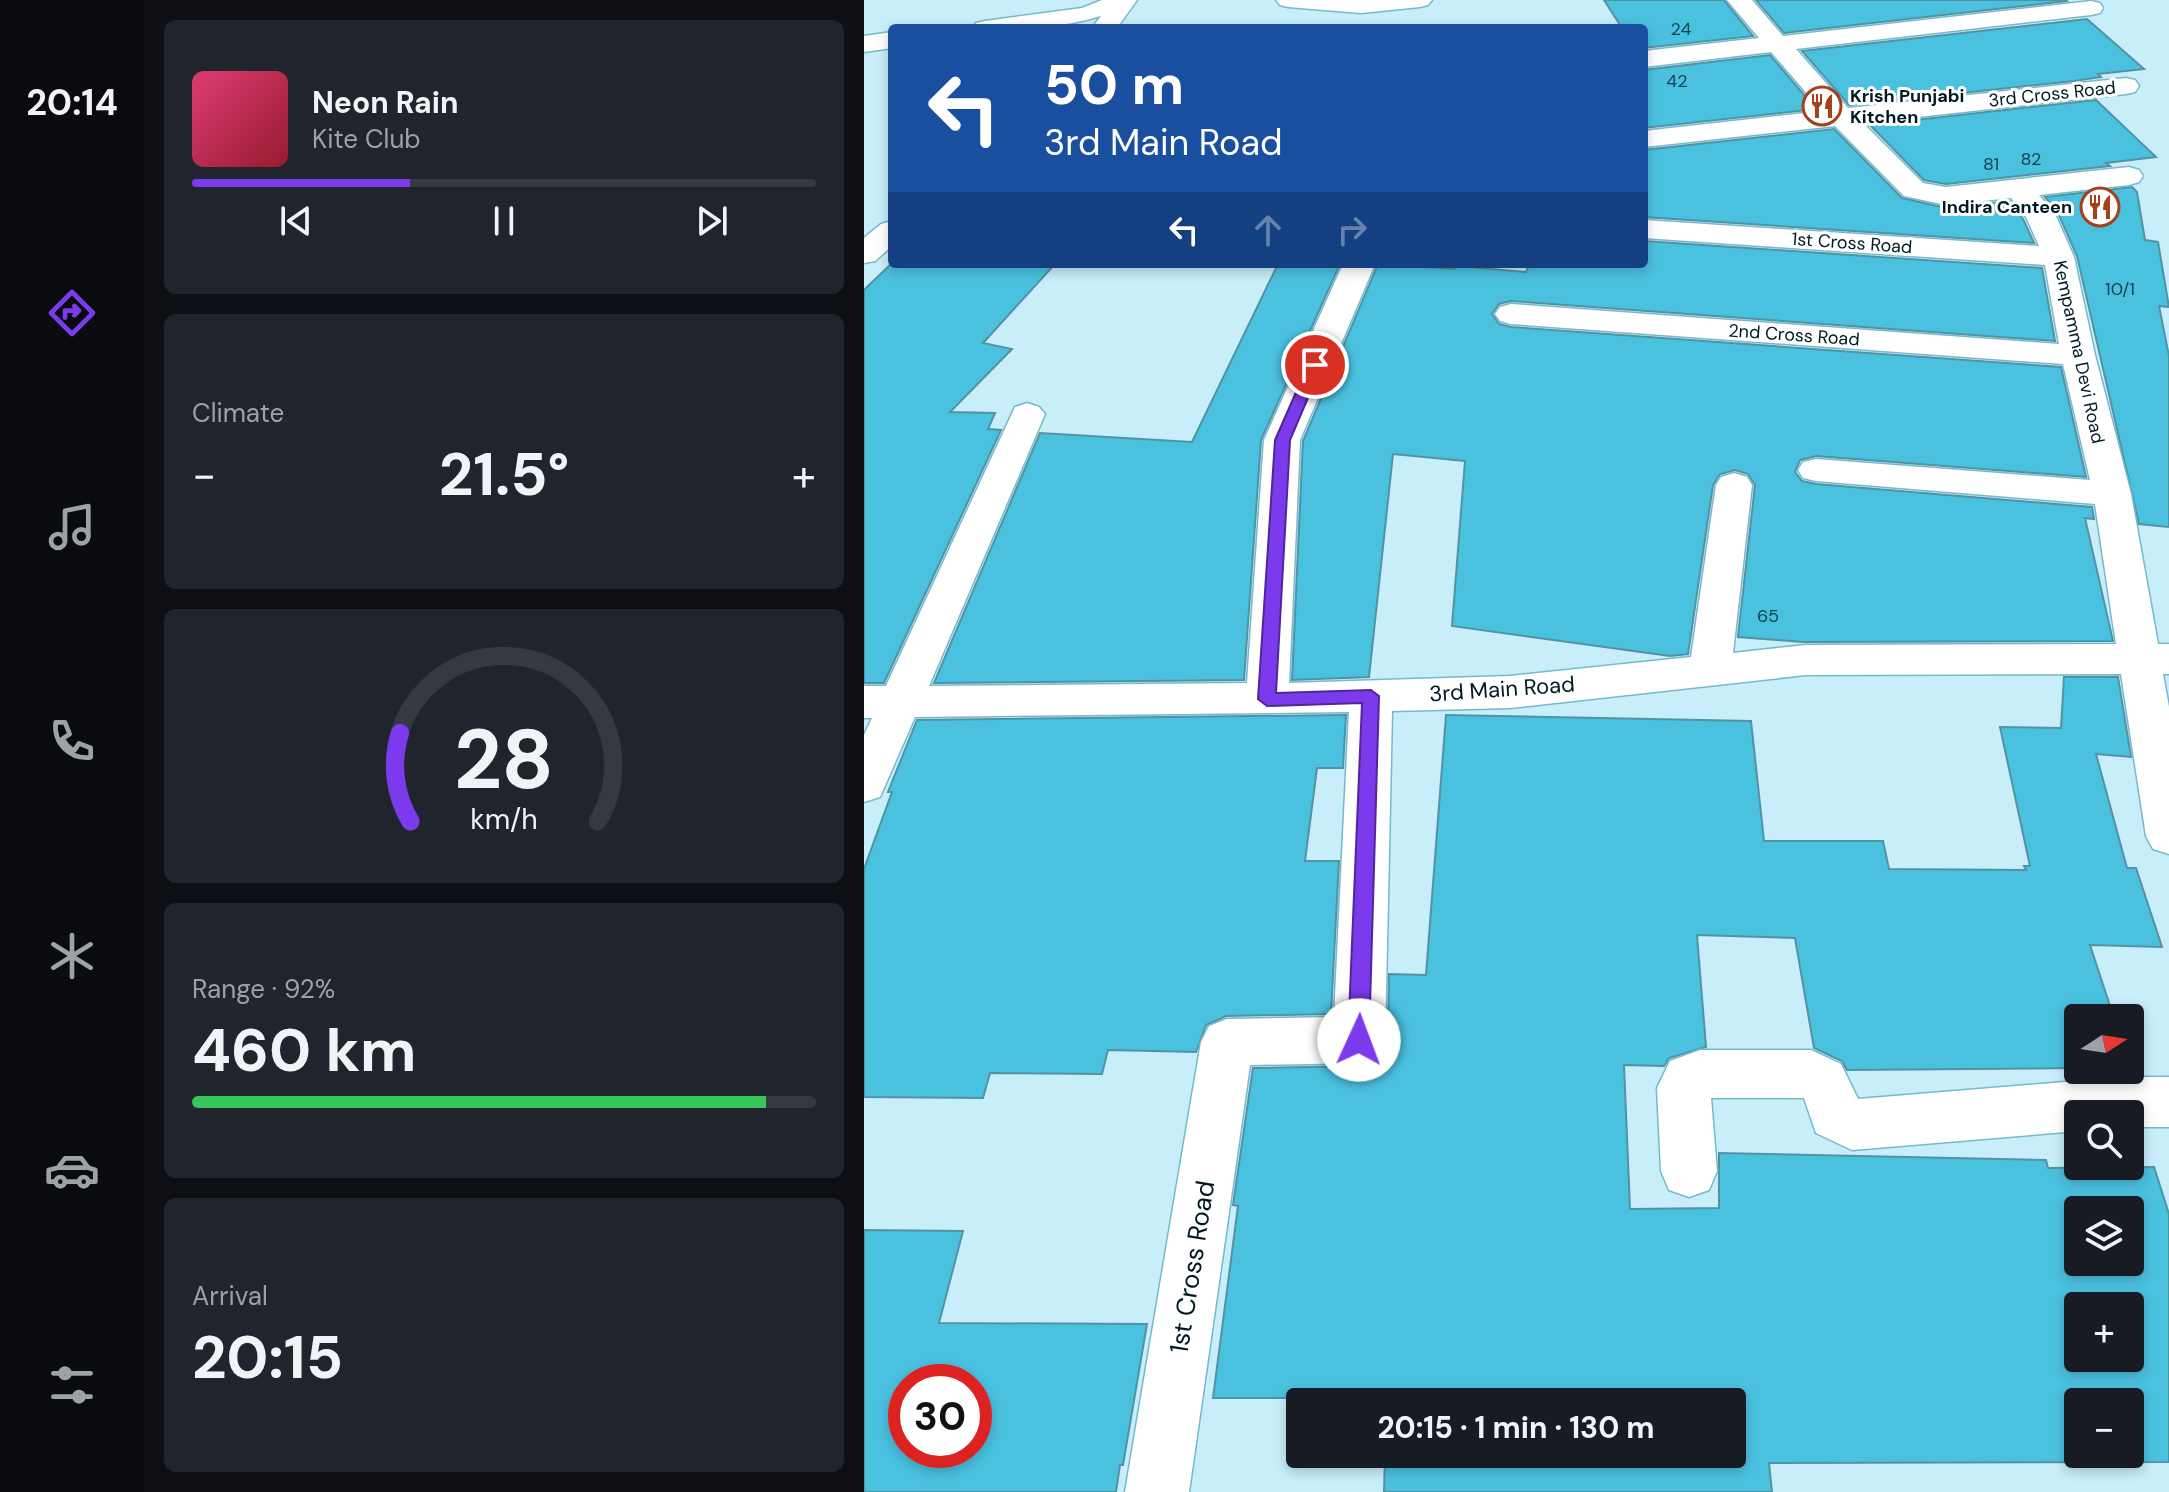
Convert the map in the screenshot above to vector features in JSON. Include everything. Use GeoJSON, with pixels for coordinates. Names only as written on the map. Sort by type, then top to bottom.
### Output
{"type":"FeatureCollection","features":[{"type":"Feature","properties":{"kind":"street"},"geometry":{"type":"LineString","coordinates":[[1016,24],[1087,15],[1123,0]]}},
{"type":"Feature","properties":{"kind":"street"},"geometry":{"type":"LineString","coordinates":[[1107,24],[1123,0]]}},
{"type":"Feature","properties":{"kind":"street"},"geometry":{"type":"LineString","coordinates":[[1288,0],[1361,6],[1420,0]]}},
{"type":"Feature","properties":{"kind":"street"},"geometry":{"type":"LineString","coordinates":[[1739,0],[1841,117],[1914,190],[1946,196],[2129,176]]}},
{"type":"Feature","properties":{"kind":"street"},"geometry":{"type":"LineString","coordinates":[[1648,59],[2087,4]]}},
{"type":"Feature","properties":{"kind":"street"},"geometry":{"type":"LineString","coordinates":[[864,44],[888,41]]}},
{"type":"Feature","properties":{"kind":"street","name":"3rd Cross Road"},"geometry":{"type":"LineString","coordinates":[[1648,139],[2126,86]]}},
{"type":"Feature","properties":{"kind":"street","name":"Kempamma Devi Road"},"geometry":{"type":"LineString","coordinates":[[2018,189],[2040,214],[2059,257],[2078,355],[2154,659],[2169,836]]}},
{"type":"Feature","properties":{"kind":"street","name":"1st Cross Road"},"geometry":{"type":"LineString","coordinates":[[1648,229],[2059,257]]}},
{"type":"Feature","properties":{"kind":"street"},"geometry":{"type":"LineString","coordinates":[[864,254],[888,233]]}},
{"type":"Feature","properties":{"kind":"street"},"geometry":{"type":"LineString","coordinates":[[1267,699],[1282,440],[1357,268]]}},
{"type":"Feature","properties":{"kind":"street","name":"2nd Cross Road"},"geometry":{"type":"LineString","coordinates":[[1511,314],[2078,355]]}},
{"type":"Feature","properties":{"kind":"street"},"geometry":{"type":"LineString","coordinates":[[864,785],[882,701],[1027,414]]}},
{"type":"Feature","properties":{"kind":"street"},"geometry":{"type":"LineString","coordinates":[[1816,470],[2112,494]]}},
{"type":"Feature","properties":{"kind":"street"},"geometry":{"type":"LineString","coordinates":[[1710,671],[1734,485]]}},
{"type":"Feature","properties":{"kind":"street","name":"3rd Main Road"},"geometry":{"type":"LineString","coordinates":[[882,701],[1267,699],[1510,692],[1806,660],[2154,659]]}},
{"type":"Feature","properties":{"kind":"street","name":"1st Cross Road"},"geometry":{"type":"LineString","coordinates":[[1157,1492],[1227,1042],[1359,1040],[1371,696]]}},
{"type":"Feature","properties":{"kind":"street"},"geometry":{"type":"LineString","coordinates":[[1689,1171],[1684,1088],[1689,1078],[1700,1074],[1811,1074],[1823,1079],[1830,1092],[1835,1115],[1852,1125],[2125,1102],[2169,1102]]}},
{"type":"Feature","properties":{"kind":"building"},"geometry":{"type":"Polygon","coordinates":[[[1604,0],[1724,0],[1753,36],[1648,48],[1648,24],[1619,24],[1604,0]]]}},
{"type":"Feature","properties":{"kind":"building"},"geometry":{"type":"Polygon","coordinates":[[[1756,0],[2066,0],[2067,1],[1784,33],[1756,0]]]}},
{"type":"Feature","properties":{"kind":"building"},"geometry":{"type":"Polygon","coordinates":[[[2087,19],[2144,69],[2098,74],[2101,77],[2074,81],[1849,105],[1802,51],[2087,19]]]}},
{"type":"Feature","properties":{"kind":"building"},"geometry":{"type":"Polygon","coordinates":[[[1770,55],[1816,109],[1648,128],[1648,70],[1770,55]]]}},
{"type":"Feature","properties":{"kind":"building"},"geometry":{"type":"Polygon","coordinates":[[[2096,100],[2156,157],[2106,163],[2110,166],[1946,184],[1924,180],[1870,125],[2096,100]]]}},
{"type":"Feature","properties":{"kind":"building"},"geometry":{"type":"Polygon","coordinates":[[[1834,129],[1902,198],[1946,208],[2010,201],[2034,243],[1648,217],[1648,150],[1834,129]]]}},
{"type":"Feature","properties":{"kind":"building"},"geometry":{"type":"Polygon","coordinates":[[[2132,187],[2137,192],[2145,240],[2158,242],[2169,307],[2159,306],[2169,356],[2169,527],[2139,524],[2077,256],[2058,213],[2045,197],[2132,187]]]}},
{"type":"Feature","properties":{"kind":"building"},"geometry":{"type":"Polygon","coordinates":[[[1648,241],[2042,268],[2055,341],[1511,301],[1499,304],[1492,314],[1499,324],[1511,327],[2061,367],[2086,477],[1816,456],[1800,460],[1795,472],[1802,481],[1816,484],[2092,507],[2094,519],[2085,518],[2113,641],[1803,642],[1738,637],[1755,485],[1748,474],[1735,470],[1720,474],[1713,485],[1688,654],[1670,656],[1452,626],[1465,461],[1393,454],[1369,677],[1292,680],[1303,441],[1376,268],[1480,268],[1526,272],[1528,268],[1648,268],[1648,241]]]}},
{"type":"Feature","properties":{"kind":"building"},"geometry":{"type":"Polygon","coordinates":[[[888,267],[1051,268],[983,343],[1012,349],[950,412],[995,413],[988,429],[1001,430],[884,683],[864,683],[864,290],[888,267]]]}},
{"type":"Feature","properties":{"kind":"building"},"geometry":{"type":"Polygon","coordinates":[[[1276,268],[1338,268],[1261,440],[1244,680],[934,683],[1040,433],[1192,442],[1276,268]]]}},
{"type":"Feature","properties":{"kind":"building"},"geometry":{"type":"Polygon","coordinates":[[[2064,677],[2118,677],[2131,757],[2096,754],[2127,868],[2136,868],[2162,947],[2090,945],[2109,1004],[2064,1004],[2064,1068],[1847,1070],[1842,1061],[1814,1048],[1795,938],[1697,935],[1706,1047],[1669,1058],[1664,1066],[1624,1065],[1630,1209],[1719,1208],[1719,1153],[2046,1160],[2048,1168],[2064,1168],[2064,1180],[2144,1180],[2144,1167],[2154,1167],[2169,1214],[2169,1462],[2144,1462],[2144,1388],[2064,1388],[2064,1462],[1769,1463],[1772,1492],[1384,1492],[1385,1468],[1746,1468],[1746,1388],[1286,1388],[1286,1398],[1213,1398],[1238,1206],[1233,1205],[1253,1068],[1359,1066],[1378,1059],[1388,1040],[1389,974],[1426,975],[1446,715],[1751,721],[1764,841],[1883,841],[1889,869],[2026,870],[2024,866],[2030,866],[2000,727],[2061,728],[2064,677]]]}},
{"type":"Feature","properties":{"kind":"building"},"geometry":{"type":"Polygon","coordinates":[[[1346,715],[1343,768],[1317,768],[1305,861],[1339,861],[1331,1014],[1226,1016],[1206,1025],[1196,1052],[1108,1050],[1102,1074],[990,1073],[983,1098],[864,1097],[864,869],[892,792],[888,792],[917,720],[1346,715]]]}},
{"type":"Feature","properties":{"kind":"building"},"geometry":{"type":"Polygon","coordinates":[[[864,1230],[963,1231],[939,1323],[1147,1324],[1116,1492],[864,1492],[864,1230]]]}},
{"type":"Feature","properties":{"kind":"place","name":"Krish Punjabi Kitchen"},"geometry":{"type":"Point","coordinates":[1822,106]}},
{"type":"Feature","properties":{"kind":"place","name":"Indira Canteen"},"geometry":{"type":"Point","coordinates":[2100,207]}},
{"type":"Feature","properties":{"kind":"route"},"geometry":{"type":"LineString","coordinates":[[1315,365],[1282,440],[1267,699],[1371,696],[1359,1040]]}}]}
